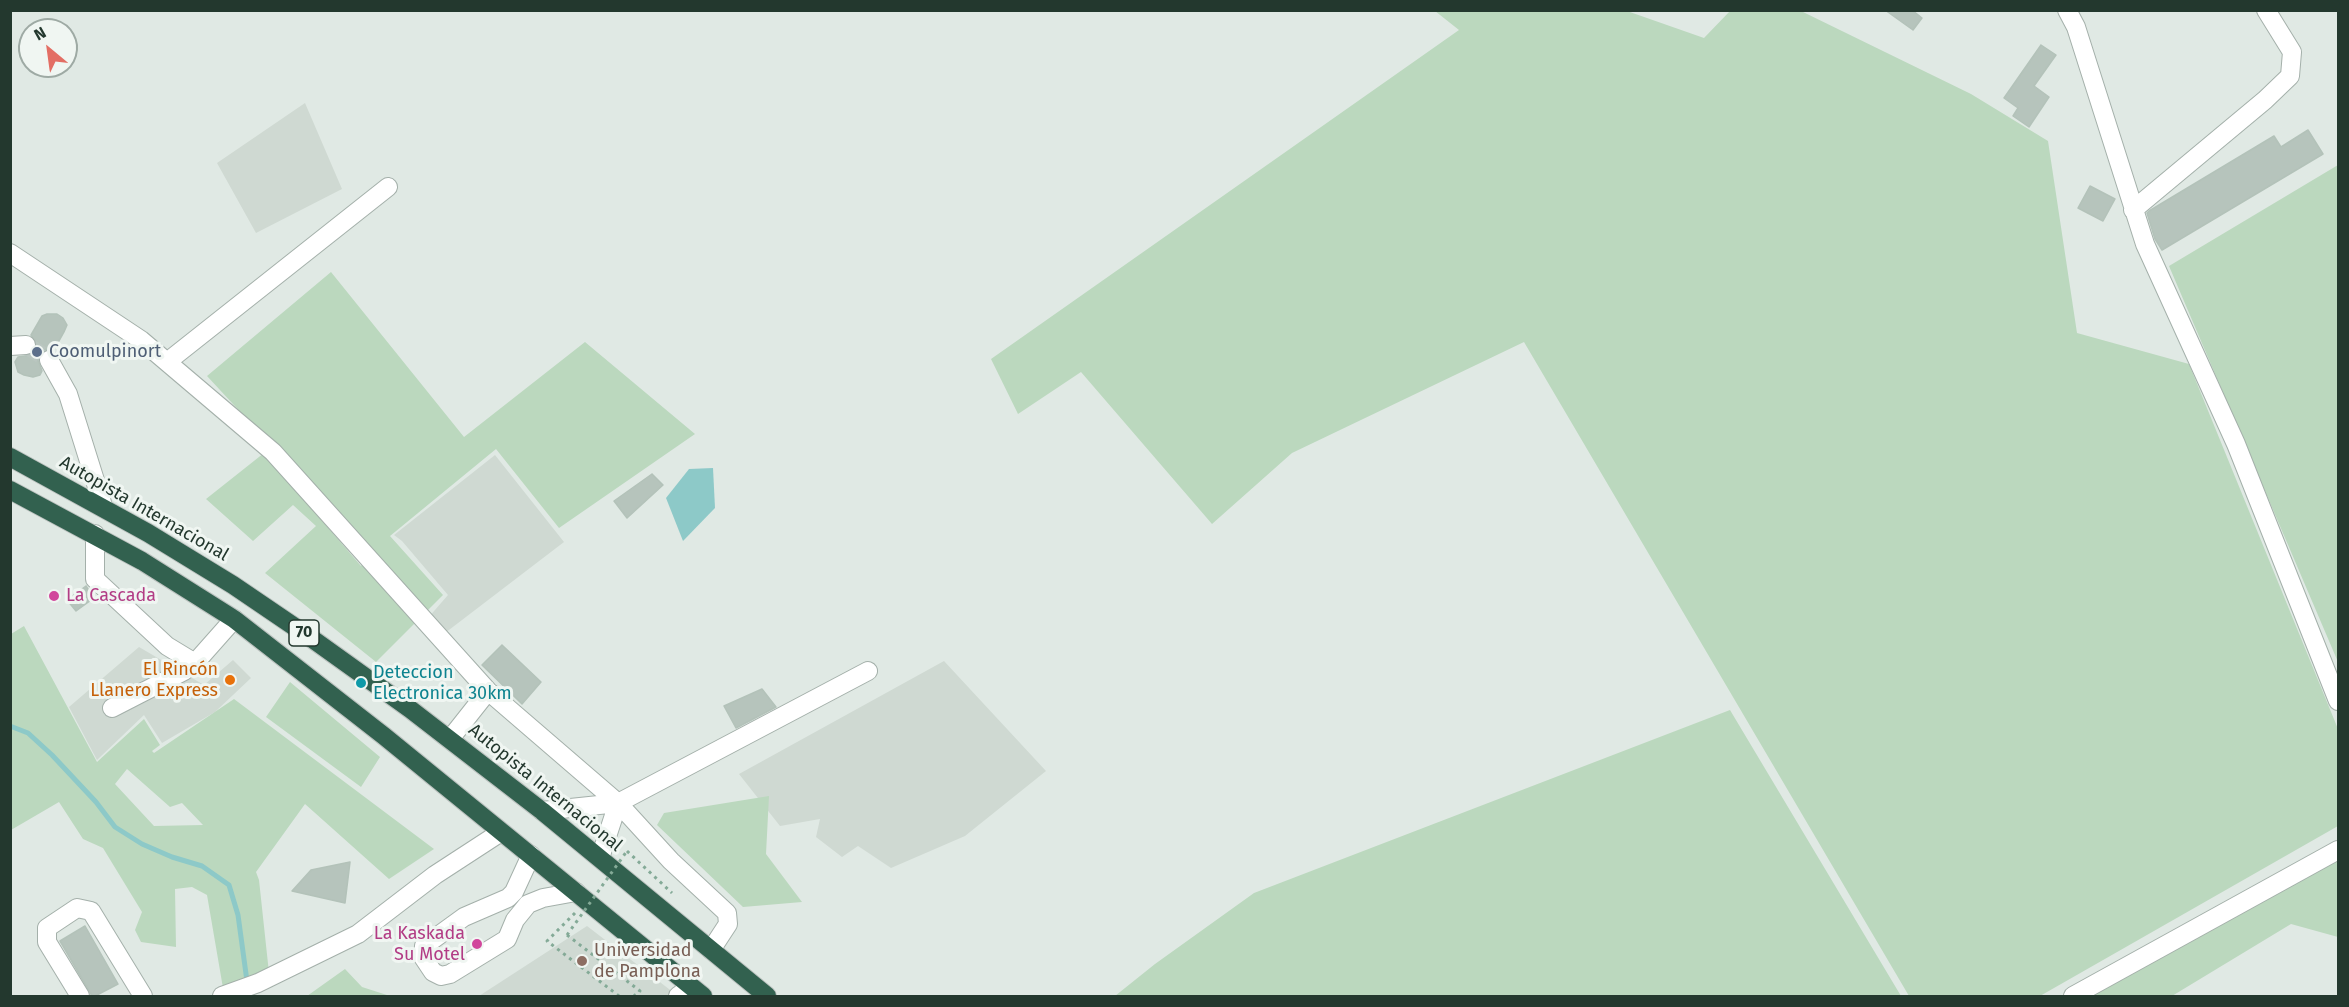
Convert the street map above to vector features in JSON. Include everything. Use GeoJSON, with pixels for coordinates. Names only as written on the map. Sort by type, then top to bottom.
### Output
{"type":"FeatureCollection","features":[{"type":"Feature","properties":{"kind":"highway","name":"Autopista Internacional"},"geometry":{"type":"LineString","coordinates":[[10,457],[103,506],[243,592],[311,638],[450,739],[542,811],[767,996]]}},
{"type":"Feature","properties":{"kind":"highway","name":"70"},"geometry":{"type":"LineString","coordinates":[[10,490],[95,534],[234,619],[531,855],[691,993]]}},
{"type":"Feature","properties":{"kind":"street"},"geometry":{"type":"LineString","coordinates":[[2067,10],[2076,27],[2133,210],[2150,254],[2236,444],[2338,702]]}},
{"type":"Feature","properties":{"kind":"street"},"geometry":{"type":"LineString","coordinates":[[2133,210],[2256,108],[2290,76],[2292,52],[2266,10]]}},
{"type":"Feature","properties":{"kind":"street"},"geometry":{"type":"LineString","coordinates":[[167,362],[388,187]]}},
{"type":"Feature","properties":{"kind":"street"},"geometry":{"type":"LineString","coordinates":[[10,254],[141,340],[273,452],[488,691],[624,800],[671,861],[727,913],[728,924],[711,950]]}},
{"type":"Feature","properties":{"kind":"street"},"geometry":{"type":"LineString","coordinates":[[49,360],[68,394],[103,506]]}},
{"type":"Feature","properties":{"kind":"street"},"geometry":{"type":"LineString","coordinates":[[95,534],[95,579],[167,646],[195,663]]}},
{"type":"Feature","properties":{"kind":"street"},"geometry":{"type":"LineString","coordinates":[[112,708],[195,663],[234,619]]}},
{"type":"Feature","properties":{"kind":"street"},"geometry":{"type":"LineString","coordinates":[[542,811],[624,800],[868,671]]}},
{"type":"Feature","properties":{"kind":"street"},"geometry":{"type":"LineString","coordinates":[[450,739],[488,691]]}},
{"type":"Feature","properties":{"kind":"street"},"geometry":{"type":"LineString","coordinates":[[600,858],[624,800]]}},
{"type":"Feature","properties":{"kind":"street"},"geometry":{"type":"LineString","coordinates":[[222,996],[258,983],[358,934],[435,875],[501,832]]}},
{"type":"Feature","properties":{"kind":"street"},"geometry":{"type":"LineString","coordinates":[[2073,996],[2338,850]]}},
{"type":"Feature","properties":{"kind":"street"},"geometry":{"type":"LineString","coordinates":[[531,855],[514,892],[498,903],[464,916],[424,946],[423,957],[434,972],[441,976],[450,974],[507,939],[515,920],[528,904],[543,898],[581,896]]}},
{"type":"Feature","properties":{"kind":"street"},"geometry":{"type":"LineString","coordinates":[[498,903],[515,920]]}},
{"type":"Feature","properties":{"kind":"street"},"geometry":{"type":"LineString","coordinates":[[80,996],[47,942],[47,928],[77,909],[91,911],[142,996]]}},
{"type":"Feature","properties":{"kind":"path"},"geometry":{"type":"LineString","coordinates":[[627,851],[567,935],[640,991],[634,996]]}},
{"type":"Feature","properties":{"kind":"path"},"geometry":{"type":"LineString","coordinates":[[581,896],[547,941],[619,996]]}},
{"type":"Feature","properties":{"kind":"shaded area"},"geometry":{"type":"Polygon","coordinates":[[[305,103],[342,189],[256,233],[217,163],[305,103]]]}},
{"type":"Feature","properties":{"kind":"shaded area"},"geometry":{"type":"Polygon","coordinates":[[[495,455],[564,542],[445,633],[428,618],[448,595],[402,541],[394,535],[495,455]]]}},
{"type":"Feature","properties":{"kind":"shaded area"},"geometry":{"type":"Polygon","coordinates":[[[139,647],[204,685],[233,660],[251,678],[215,712],[162,743],[144,715],[97,760],[69,707],[139,647]]]}},
{"type":"Feature","properties":{"kind":"shaded area"},"geometry":{"type":"Polygon","coordinates":[[[944,661],[1046,771],[965,836],[891,868],[858,846],[842,857],[816,837],[820,819],[780,826],[739,774],[944,661]]]}},
{"type":"Feature","properties":{"kind":"shaded area","name":"Universidad de Pamplona"},"geometry":{"type":"Polygon","coordinates":[[[587,926],[678,996],[479,996],[587,926]]]}},
{"type":"Feature","properties":{"kind":"green space"},"geometry":{"type":"Polygon","coordinates":[[[1435,11],[1627,11],[1704,38],[1730,11],[1801,11],[1971,94],[2048,141],[2077,333],[2189,364],[2338,729],[2338,826],[2040,996],[1909,996],[1524,342],[1292,453],[1212,524],[1081,372],[1018,414],[991,359],[1459,30],[1435,11]]]}},
{"type":"Feature","properties":{"kind":"green space"},"geometry":{"type":"Polygon","coordinates":[[[2338,165],[2338,662],[2169,266],[2338,165]]]}},
{"type":"Feature","properties":{"kind":"green space"},"geometry":{"type":"Polygon","coordinates":[[[331,272],[464,437],[585,342],[695,434],[559,528],[496,449],[390,536],[443,595],[376,662],[265,573],[316,526],[293,505],[253,541],[206,499],[264,453],[361,566],[372,554],[207,376],[331,272]]]}},
{"type":"Feature","properties":{"kind":"green space"},"geometry":{"type":"Polygon","coordinates":[[[24,626],[97,762],[144,719],[160,745],[152,751],[154,753],[234,699],[434,849],[389,879],[305,804],[256,872],[259,880],[269,973],[223,988],[207,895],[192,887],[175,889],[176,947],[141,942],[135,930],[142,912],[103,848],[83,839],[59,802],[11,830],[11,634],[24,626]],[[127,769],[115,784],[154,826],[203,825],[182,803],[170,807],[127,769]]]}},
{"type":"Feature","properties":{"kind":"green space"},"geometry":{"type":"Polygon","coordinates":[[[290,682],[380,757],[361,787],[266,717],[290,682]]]}},
{"type":"Feature","properties":{"kind":"green space"},"geometry":{"type":"Polygon","coordinates":[[[1730,710],[1901,996],[1115,996],[1155,964],[1254,893],[1730,710]]]}},
{"type":"Feature","properties":{"kind":"green space"},"geometry":{"type":"Polygon","coordinates":[[[769,796],[766,854],[802,902],[743,907],[657,825],[664,813],[769,796]]]}},
{"type":"Feature","properties":{"kind":"green space"},"geometry":{"type":"Polygon","coordinates":[[[2338,846],[2338,937],[2291,924],[2172,996],[2079,996],[2338,846]]]}},
{"type":"Feature","properties":{"kind":"green space"},"geometry":{"type":"Polygon","coordinates":[[[345,969],[362,987],[390,996],[307,996],[345,969]]]}},
{"type":"Feature","properties":{"kind":"water"},"geometry":{"type":"Polygon","coordinates":[[[713,468],[715,508],[683,541],[666,498],[689,469],[713,468]]]}},
{"type":"Feature","properties":{"kind":"building"},"geometry":{"type":"Polygon","coordinates":[[[1885,10],[1912,10],[1922,18],[1913,30],[1885,10]]]}},
{"type":"Feature","properties":{"kind":"building"},"geometry":{"type":"Polygon","coordinates":[[[2041,45],[2056,55],[2034,86],[2049,97],[2029,127],[2013,116],[2018,108],[2004,98],[2041,45]]]}},
{"type":"Feature","properties":{"kind":"building"},"geometry":{"type":"Polygon","coordinates":[[[2308,130],[2323,154],[2162,250],[2155,239],[2147,213],[2149,211],[2274,136],[2281,147],[2308,130]]]}},
{"type":"Feature","properties":{"kind":"building"},"geometry":{"type":"Polygon","coordinates":[[[2090,186],[2115,199],[2103,221],[2078,208],[2090,186]]]}},
{"type":"Feature","properties":{"kind":"building","name":"Coomulpinort"},"geometry":{"type":"Polygon","coordinates":[[[57,314],[67,325],[54,350],[44,350],[39,355],[38,360],[42,371],[40,375],[33,377],[24,375],[18,372],[15,362],[18,357],[32,355],[36,350],[37,344],[31,335],[42,316],[57,314]]]}},
{"type":"Feature","properties":{"kind":"building"},"geometry":{"type":"Polygon","coordinates":[[[652,474],[663,485],[627,518],[614,501],[652,474]]]}},
{"type":"Feature","properties":{"kind":"building"},"geometry":{"type":"Polygon","coordinates":[[[86,586],[94,598],[76,611],[67,600],[86,586]]]}},
{"type":"Feature","properties":{"kind":"building"},"geometry":{"type":"Polygon","coordinates":[[[502,645],[541,682],[522,704],[482,665],[502,645]]]}},
{"type":"Feature","properties":{"kind":"building"},"geometry":{"type":"Polygon","coordinates":[[[762,689],[776,707],[736,728],[724,706],[762,689]]]}},
{"type":"Feature","properties":{"kind":"building"},"geometry":{"type":"Polygon","coordinates":[[[350,862],[345,903],[292,891],[311,870],[350,862]]]}},
{"type":"Feature","properties":{"kind":"building"},"geometry":{"type":"Polygon","coordinates":[[[85,926],[118,984],[95,996],[92,996],[60,941],[85,926]]]}},
{"type":"Feature","properties":{"kind":"waterway"},"geometry":{"type":"LineString","coordinates":[[10,726],[28,733],[52,755],[96,802],[115,827],[142,844],[172,857],[202,866],[229,885],[238,915],[249,996]]}},
{"type":"Feature","properties":{"kind":"tunnel"},"geometry":{"type":"LineString","coordinates":[[26,345],[49,360]]}},
{"type":"Feature","properties":{"kind":"place","name":"Coomulpinort"},"geometry":{"type":"Point","coordinates":[37,352]}},
{"type":"Feature","properties":{"kind":"place","name":"La Cascada"},"geometry":{"type":"Point","coordinates":[54,596]}},
{"type":"Feature","properties":{"kind":"place","name":"El Rincón Llanero Express"},"geometry":{"type":"Point","coordinates":[230,680]}},
{"type":"Feature","properties":{"kind":"place","name":"Deteccion Electronica 30km"},"geometry":{"type":"Point","coordinates":[361,683]}},
{"type":"Feature","properties":{"kind":"place","name":"La Kaskada Su Motel"},"geometry":{"type":"Point","coordinates":[477,944]}},
{"type":"Feature","properties":{"kind":"place","name":"Universidad de Pamplona"},"geometry":{"type":"Point","coordinates":[582,961]}}]}
